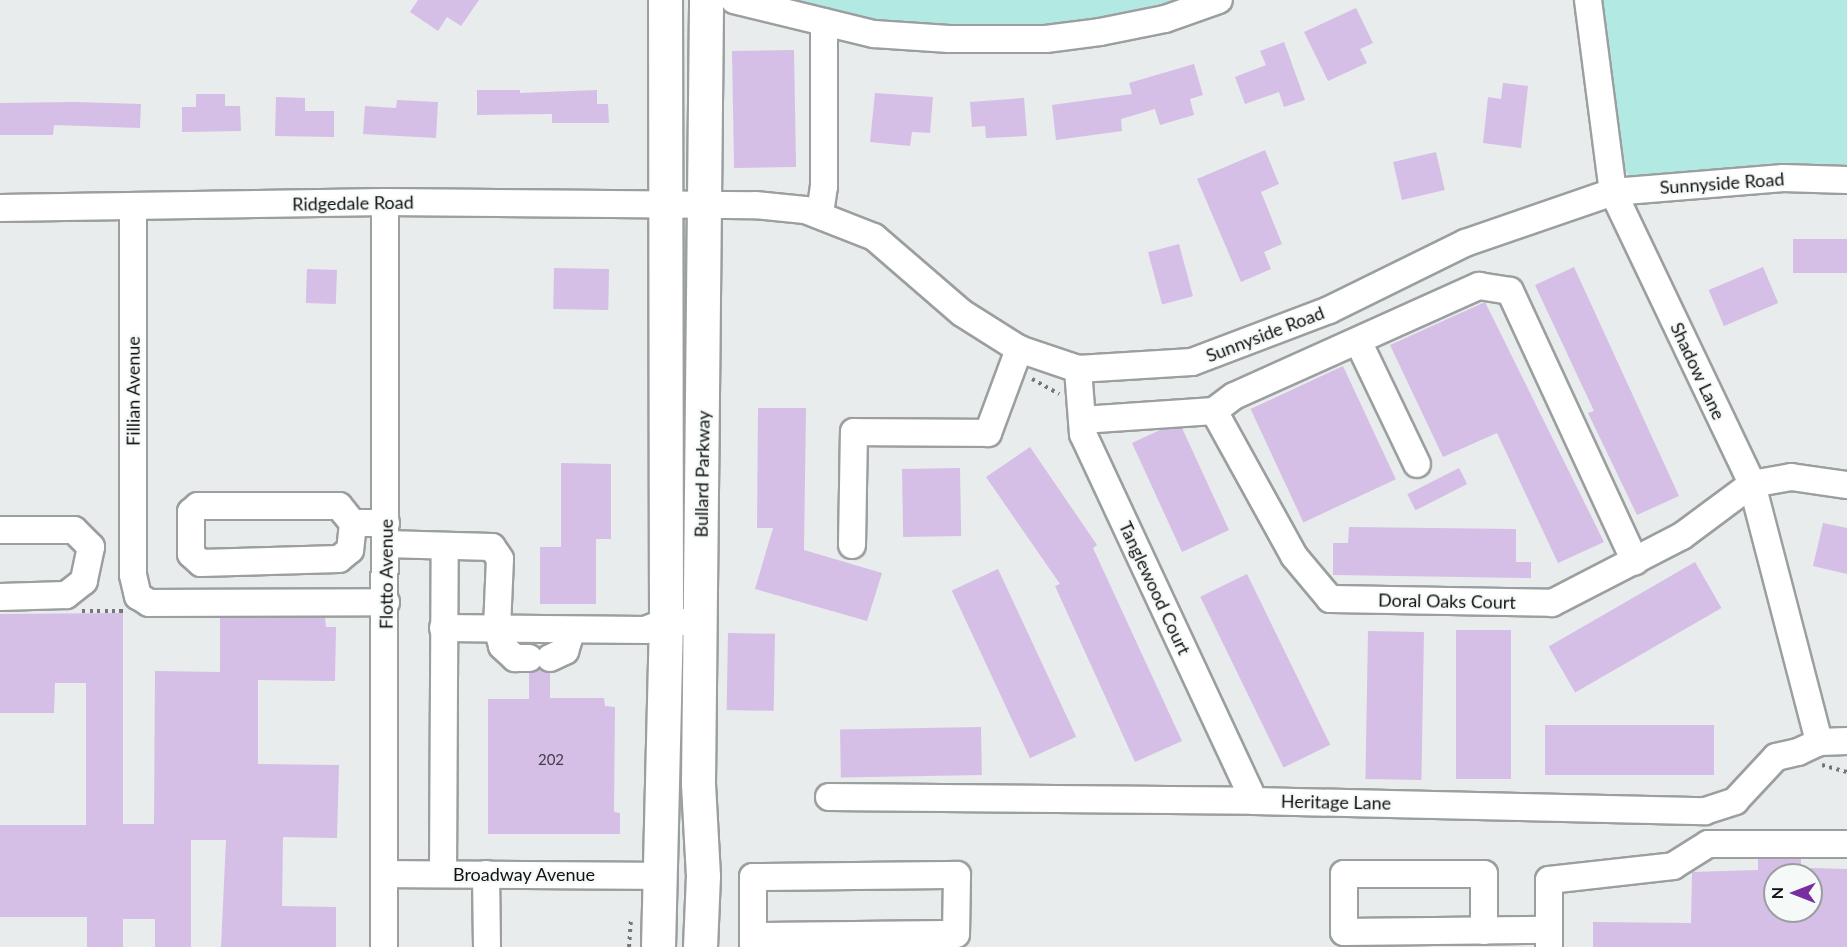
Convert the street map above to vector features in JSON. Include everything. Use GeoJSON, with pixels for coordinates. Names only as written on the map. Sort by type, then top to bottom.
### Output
{"type":"FeatureCollection","features":[{"type":"Feature","properties":{"kind":"main road","name":"Bullard Parkway"},"geometry":{"type":"LineString","coordinates":[[658,947],[666,622],[665,0]]}},
{"type":"Feature","properties":{"kind":"main road","name":"Bullard Parkway"},"geometry":{"type":"LineString","coordinates":[[700,947],[700,623],[706,205],[706,0]]}},
{"type":"Feature","properties":{"kind":"street"},"geometry":{"type":"LineString","coordinates":[[734,0],[874,34],[1046,39],[1165,19],[1219,0]]}},
{"type":"Feature","properties":{"kind":"street","name":"Shadow Lane"},"geometry":{"type":"LineString","coordinates":[[1588,0],[1612,192],[1752,484],[1819,742]]}},
{"type":"Feature","properties":{"kind":"street"},"geometry":{"type":"LineString","coordinates":[[820,214],[824,176],[824,22]]}},
{"type":"Feature","properties":{"kind":"street","name":"Sunnyside Road"},"geometry":{"type":"LineString","coordinates":[[706,205],[782,207],[820,214],[874,237],[962,313],[1019,349],[1078,369],[1192,362],[1329,310],[1465,243],[1612,192],[1783,178],[1847,180]]}},
{"type":"Feature","properties":{"kind":"street","name":"Ridgedale Road"},"geometry":{"type":"LineString","coordinates":[[0,208],[385,202],[706,205]]}},
{"type":"Feature","properties":{"kind":"street","name":"Flotto Avenue"},"geometry":{"type":"LineString","coordinates":[[384,947],[387,874],[385,202]]}},
{"type":"Feature","properties":{"kind":"street","name":"Fillian Avenue"},"geometry":{"type":"LineString","coordinates":[[133,207],[133,575],[138,596],[149,603],[386,602]]}},
{"type":"Feature","properties":{"kind":"street"},"geometry":{"type":"LineString","coordinates":[[1082,420],[1214,411],[1234,396],[1359,343],[1479,286],[1510,291],[1635,561]]}},
{"type":"Feature","properties":{"kind":"street"},"geometry":{"type":"LineString","coordinates":[[1359,343],[1417,464]]}},
{"type":"Feature","properties":{"kind":"street"},"geometry":{"type":"LineString","coordinates":[[852,544],[854,432],[988,433],[1019,349]]}},
{"type":"Feature","properties":{"kind":"street","name":"Tanglewood Court"},"geometry":{"type":"LineString","coordinates":[[1078,369],[1083,434],[1254,801]]}},
{"type":"Feature","properties":{"kind":"street","name":"Doral Oaks Court"},"geometry":{"type":"LineString","coordinates":[[1214,411],[1294,556],[1330,599],[1552,603],[1682,536],[1752,484]]}},
{"type":"Feature","properties":{"kind":"street"},"geometry":{"type":"LineString","coordinates":[[1752,484],[1791,477],[1847,485]]}},
{"type":"Feature","properties":{"kind":"street"},"geometry":{"type":"LineString","coordinates":[[353,523],[350,550],[339,559],[201,563],[191,554],[191,512],[198,506],[339,506],[353,523],[386,533],[445,546],[486,546],[498,552],[497,628],[507,651],[515,658],[539,658],[566,651],[572,630]]}},
{"type":"Feature","properties":{"kind":"street"},"geometry":{"type":"LineString","coordinates":[[0,530],[74,530],[91,547],[84,581],[66,595],[0,597]]}},
{"type":"Feature","properties":{"kind":"street"},"geometry":{"type":"LineString","coordinates":[[443,874],[445,546]]}},
{"type":"Feature","properties":{"kind":"street"},"geometry":{"type":"LineString","coordinates":[[443,628],[645,630],[666,622],[700,623]]}},
{"type":"Feature","properties":{"kind":"street","name":"Heritage Lane"},"geometry":{"type":"LineString","coordinates":[[829,797],[1254,801],[1705,811],[1735,801],[1776,757],[1819,742],[1847,741]]}},
{"type":"Feature","properties":{"kind":"street"},"geometry":{"type":"LineString","coordinates":[[1484,931],[1484,874],[1344,874],[1344,932],[1484,931],[1549,939],[1549,880],[1673,866],[1708,844],[1847,844]]}},
{"type":"Feature","properties":{"kind":"street","name":"Broadway Avenue"},"geometry":{"type":"LineString","coordinates":[[387,874],[661,876]]}},
{"type":"Feature","properties":{"kind":"street"},"geometry":{"type":"LineString","coordinates":[[486,874],[487,947]]}},
{"type":"Feature","properties":{"kind":"street"},"geometry":{"type":"LineString","coordinates":[[957,875],[956,934],[753,941],[753,877],[957,875]]}},
{"type":"Feature","properties":{"kind":"path"},"geometry":{"type":"LineString","coordinates":[[1028,377],[1065,397]]}},
{"type":"Feature","properties":{"kind":"path"},"geometry":{"type":"LineString","coordinates":[[629,947],[631,914]]}},
{"type":"Feature","properties":{"kind":"shaded area"},"geometry":{"type":"Polygon","coordinates":[[[783,0],[1175,0],[1109,17],[1003,31],[848,18],[783,0]]]}},
{"type":"Feature","properties":{"kind":"shaded area"},"geometry":{"type":"Polygon","coordinates":[[[1595,0],[1847,0],[1847,169],[1650,180],[1631,178],[1619,161],[1595,0]]]}},
{"type":"Feature","properties":{"kind":"building"},"geometry":{"type":"Polygon","coordinates":[[[418,0],[479,0],[461,26],[447,17],[438,31],[410,12],[418,0]]]}},
{"type":"Feature","properties":{"kind":"building"},"geometry":{"type":"Polygon","coordinates":[[[1356,8],[1373,43],[1360,49],[1367,63],[1328,81],[1304,32],[1356,8]]]}},
{"type":"Feature","properties":{"kind":"building"},"geometry":{"type":"Polygon","coordinates":[[[1284,42],[1305,100],[1284,107],[1279,92],[1245,104],[1235,77],[1266,65],[1260,51],[1284,42]]]}},
{"type":"Feature","properties":{"kind":"building"},"geometry":{"type":"Polygon","coordinates":[[[794,50],[796,167],[734,168],[732,51],[794,50]]]}},
{"type":"Feature","properties":{"kind":"building"},"geometry":{"type":"Polygon","coordinates":[[[1194,64],[1203,95],[1190,99],[1194,115],[1160,125],[1155,109],[1121,119],[1122,131],[1056,140],[1052,105],[1132,94],[1129,83],[1194,64]]]}},
{"type":"Feature","properties":{"kind":"building"},"geometry":{"type":"Polygon","coordinates":[[[1503,83],[1528,86],[1521,148],[1483,143],[1488,97],[1501,99],[1503,83]]]}},
{"type":"Feature","properties":{"kind":"building"},"geometry":{"type":"Polygon","coordinates":[[[477,90],[520,90],[520,93],[597,90],[597,104],[608,104],[609,123],[552,123],[552,114],[477,115],[477,90]]]}},
{"type":"Feature","properties":{"kind":"building"},"geometry":{"type":"Polygon","coordinates":[[[875,93],[933,97],[930,133],[912,132],[910,146],[870,142],[875,93]]]}},
{"type":"Feature","properties":{"kind":"building"},"geometry":{"type":"Polygon","coordinates":[[[196,94],[225,94],[225,106],[240,106],[241,131],[182,132],[182,107],[196,107],[196,94]]]}},
{"type":"Feature","properties":{"kind":"building"},"geometry":{"type":"Polygon","coordinates":[[[276,97],[305,98],[305,111],[334,111],[334,137],[275,136],[276,97]]]}},
{"type":"Feature","properties":{"kind":"building"},"geometry":{"type":"Polygon","coordinates":[[[1024,98],[1027,136],[986,138],[985,126],[972,127],[970,102],[1024,98]]]}},
{"type":"Feature","properties":{"kind":"building"},"geometry":{"type":"Polygon","coordinates":[[[397,100],[438,102],[436,138],[363,134],[365,106],[396,108],[397,100]]]}},
{"type":"Feature","properties":{"kind":"building"},"geometry":{"type":"Polygon","coordinates":[[[0,103],[141,104],[140,128],[54,125],[53,135],[0,135],[0,103]]]}},
{"type":"Feature","properties":{"kind":"building"},"geometry":{"type":"Polygon","coordinates":[[[1265,150],[1279,184],[1261,192],[1282,244],[1264,252],[1271,269],[1241,282],[1197,179],[1265,150]]]}},
{"type":"Feature","properties":{"kind":"building"},"geometry":{"type":"Polygon","coordinates":[[[1436,152],[1445,190],[1402,200],[1393,162],[1436,152]]]}},
{"type":"Feature","properties":{"kind":"building"},"geometry":{"type":"Polygon","coordinates":[[[1793,239],[1847,239],[1847,273],[1793,273],[1793,239]]]}},
{"type":"Feature","properties":{"kind":"building"},"geometry":{"type":"Polygon","coordinates":[[[1179,244],[1193,296],[1162,304],[1148,252],[1179,244]]]}},
{"type":"Feature","properties":{"kind":"building"},"geometry":{"type":"Polygon","coordinates":[[[1574,267],[1679,496],[1637,515],[1588,413],[1594,411],[1535,285],[1574,267]]]}},
{"type":"Feature","properties":{"kind":"building"},"geometry":{"type":"Polygon","coordinates":[[[1763,267],[1778,303],[1724,326],[1709,290],[1763,267]]]}},
{"type":"Feature","properties":{"kind":"building"},"geometry":{"type":"Polygon","coordinates":[[[554,268],[609,269],[608,310],[553,309],[554,268]]]}},
{"type":"Feature","properties":{"kind":"building"},"geometry":{"type":"Polygon","coordinates":[[[307,269],[337,270],[336,304],[306,303],[307,269]]]}},
{"type":"Feature","properties":{"kind":"building"},"geometry":{"type":"Polygon","coordinates":[[[1485,302],[1604,542],[1558,563],[1497,433],[1443,457],[1390,345],[1485,302]]]}},
{"type":"Feature","properties":{"kind":"building"},"geometry":{"type":"Polygon","coordinates":[[[1343,366],[1396,479],[1303,522],[1251,409],[1343,366]]]}},
{"type":"Feature","properties":{"kind":"building"},"geometry":{"type":"Polygon","coordinates":[[[758,408],[806,408],[804,550],[882,573],[867,621],[755,589],[773,528],[757,528],[758,408]]]}},
{"type":"Feature","properties":{"kind":"building"},"geometry":{"type":"Polygon","coordinates":[[[1182,428],[1229,530],[1182,552],[1132,443],[1160,430],[1182,428]]]}},
{"type":"Feature","properties":{"kind":"building"},"geometry":{"type":"Polygon","coordinates":[[[1030,447],[1097,545],[1093,548],[1182,741],[1135,762],[1055,586],[1060,584],[986,477],[1030,447]]]}},
{"type":"Feature","properties":{"kind":"building"},"geometry":{"type":"Polygon","coordinates":[[[561,463],[611,464],[611,539],[596,539],[596,604],[540,604],[540,547],[561,547],[561,463]]]}},
{"type":"Feature","properties":{"kind":"building"},"geometry":{"type":"Polygon","coordinates":[[[960,468],[961,536],[903,537],[902,469],[960,468]]]}},
{"type":"Feature","properties":{"kind":"building"},"geometry":{"type":"Polygon","coordinates":[[[1459,468],[1467,484],[1415,510],[1407,494],[1459,468]]]}},
{"type":"Feature","properties":{"kind":"building"},"geometry":{"type":"Polygon","coordinates":[[[1823,523],[1847,528],[1847,574],[1813,566],[1823,523]]]}},
{"type":"Feature","properties":{"kind":"building"},"geometry":{"type":"Polygon","coordinates":[[[1349,527],[1516,529],[1516,562],[1531,562],[1531,578],[1333,575],[1333,543],[1348,543],[1349,527]]]}},
{"type":"Feature","properties":{"kind":"building"},"geometry":{"type":"Polygon","coordinates":[[[1695,562],[1722,608],[1575,692],[1549,646],[1695,562]]]}},
{"type":"Feature","properties":{"kind":"building"},"geometry":{"type":"Polygon","coordinates":[[[998,569],[1076,737],[1030,758],[952,591],[998,569]]]}},
{"type":"Feature","properties":{"kind":"building"},"geometry":{"type":"Polygon","coordinates":[[[1247,574],[1330,745],[1284,768],[1200,597],[1247,574]]]}},
{"type":"Feature","properties":{"kind":"building"},"geometry":{"type":"Polygon","coordinates":[[[123,613],[123,824],[154,824],[155,671],[220,672],[220,618],[325,617],[326,627],[336,627],[335,681],[258,680],[258,764],[339,765],[337,838],[283,837],[282,906],[336,907],[336,947],[221,947],[226,840],[191,840],[191,947],[155,947],[155,919],[123,919],[123,947],[87,947],[87,917],[0,917],[0,825],[86,825],[86,683],[55,683],[54,713],[0,713],[0,614],[123,613]]]}},
{"type":"Feature","properties":{"kind":"building"},"geometry":{"type":"Polygon","coordinates":[[[1456,630],[1511,630],[1511,779],[1456,779],[1456,630]]]}},
{"type":"Feature","properties":{"kind":"building"},"geometry":{"type":"Polygon","coordinates":[[[1368,631],[1424,632],[1421,780],[1365,779],[1368,631]]]}},
{"type":"Feature","properties":{"kind":"building"},"geometry":{"type":"Polygon","coordinates":[[[728,633],[775,634],[774,711],[727,710],[728,633]]]}},
{"type":"Feature","properties":{"kind":"building"},"geometry":{"type":"Polygon","coordinates":[[[539,668],[550,673],[550,698],[604,698],[605,706],[615,707],[614,812],[620,813],[620,834],[488,834],[488,699],[529,699],[529,673],[539,668]]]}},
{"type":"Feature","properties":{"kind":"building"},"geometry":{"type":"Polygon","coordinates":[[[1545,725],[1714,725],[1714,775],[1545,775],[1545,725]]]}},
{"type":"Feature","properties":{"kind":"building"},"geometry":{"type":"Polygon","coordinates":[[[981,727],[982,775],[841,777],[840,729],[981,727]]]}},
{"type":"Feature","properties":{"kind":"building"},"geometry":{"type":"Polygon","coordinates":[[[1758,859],[1801,859],[1801,863],[1763,863],[1763,923],[1823,923],[1823,868],[1847,869],[1847,947],[1593,947],[1593,922],[1691,923],[1692,872],[1758,870],[1758,859]]]}}]}
